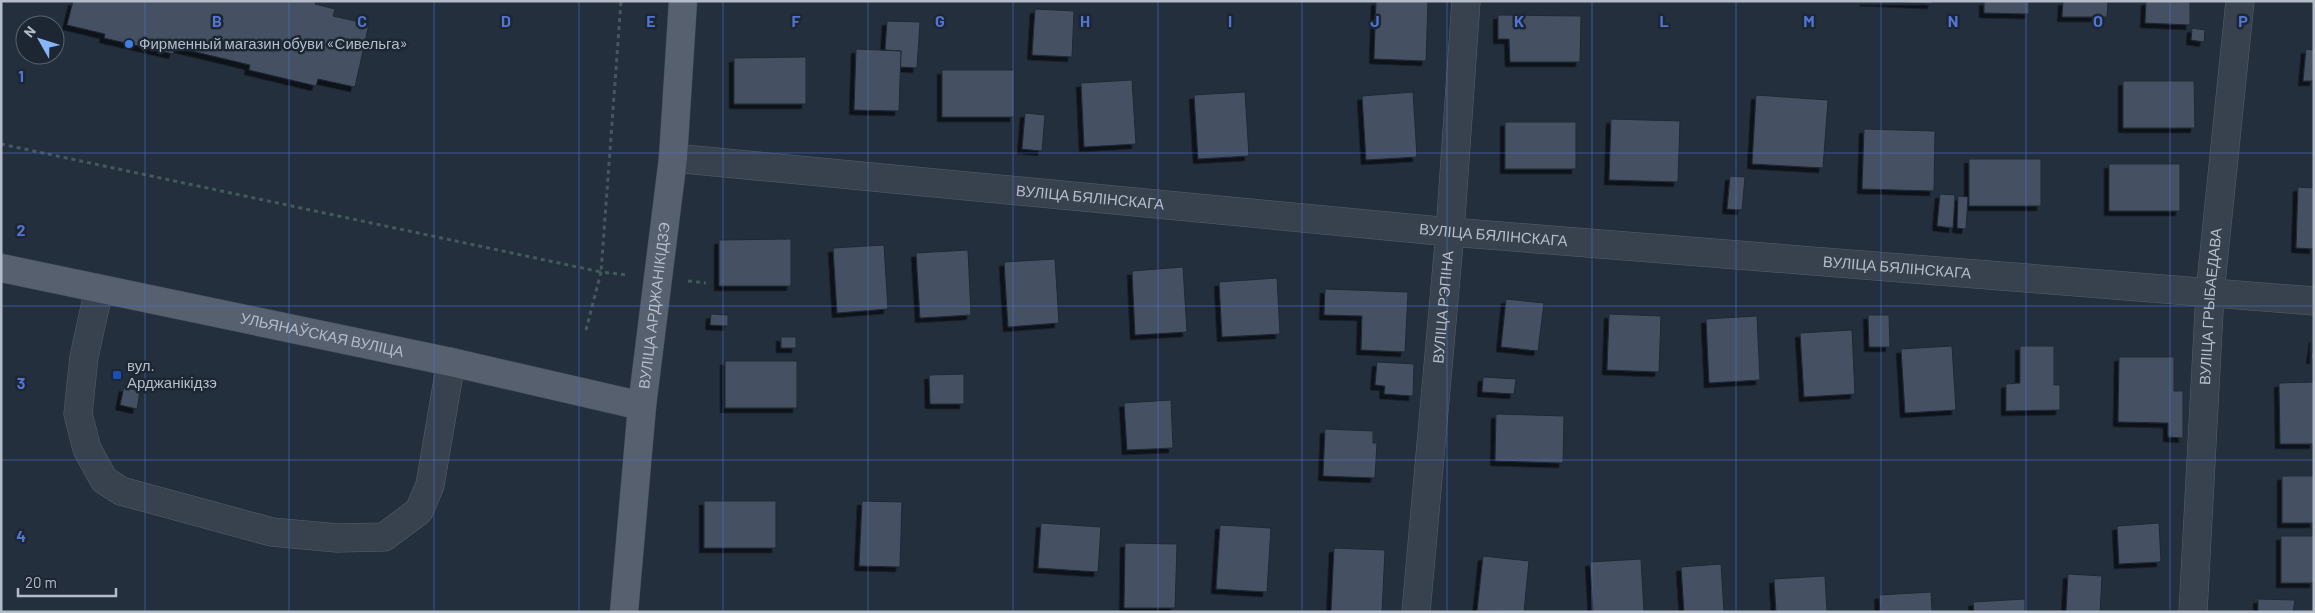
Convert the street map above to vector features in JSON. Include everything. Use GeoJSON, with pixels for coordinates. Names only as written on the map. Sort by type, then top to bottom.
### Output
{"type":"FeatureCollection","features":[{"type":"Feature","properties":{"kind":"main road","name":"ВУЛІЦА АРДЖАНІКІДЗЭ"},"geometry":{"type":"LineString","coordinates":[[624,612],[642,406],[673,158],[683,1]]}},
{"type":"Feature","properties":{"kind":"main road","name":"УЛЬЯНАЎСКАЯ ВУЛІЦА"},"geometry":{"type":"LineString","coordinates":[[1,268],[451,362],[642,406]]}},
{"type":"Feature","properties":{"kind":"street","name":"ВУЛІЦА РЭПІНА"},"geometry":{"type":"LineString","coordinates":[[1416,612],[1450,232],[1466,1]]}},
{"type":"Feature","properties":{"kind":"street","name":"ВУЛІЦА ГРЫБАЕДАВА"},"geometry":{"type":"LineString","coordinates":[[2193,612],[2210,293],[2240,1]]}},
{"type":"Feature","properties":{"kind":"street","name":"ВУЛІЦА БЯЛІНСКАГА"},"geometry":{"type":"LineString","coordinates":[[673,158],[1450,232],[2314,301]]}},
{"type":"Feature","properties":{"kind":"street"},"geometry":{"type":"LineString","coordinates":[[99,290],[84,357],[78,414],[87,449],[104,480],[121,491],[272,532],[337,538],[384,537],[419,511],[430,485],[451,362]]}},
{"type":"Feature","properties":{"kind":"path"},"geometry":{"type":"LineString","coordinates":[[1,144],[601,272],[621,1]]}},
{"type":"Feature","properties":{"kind":"building"},"geometry":{"type":"Polygon","coordinates":[[[73,1],[316,1],[315,4],[335,9],[333,16],[369,24],[355,87],[318,79],[316,86],[249,70],[250,65],[175,47],[173,54],[104,38],[105,34],[67,25],[73,1]]]}},
{"type":"Feature","properties":{"kind":"building"},"geometry":{"type":"Polygon","coordinates":[[[1376,1],[1428,1],[1426,61],[1374,59],[1376,1]]]}},
{"type":"Feature","properties":{"kind":"building"},"geometry":{"type":"Polygon","coordinates":[[[1864,1],[1932,1],[1932,4],[1864,1]]]}},
{"type":"Feature","properties":{"kind":"building"},"geometry":{"type":"Polygon","coordinates":[[[1984,1],[2029,1],[2029,14],[1984,13],[1984,1]]]}},
{"type":"Feature","properties":{"kind":"building"},"geometry":{"type":"Polygon","coordinates":[[[2063,1],[2108,1],[2107,17],[2062,17],[2063,1]]]}},
{"type":"Feature","properties":{"kind":"building"},"geometry":{"type":"Polygon","coordinates":[[[2146,1],[2190,1],[2190,25],[2145,23],[2146,1]]]}},
{"type":"Feature","properties":{"kind":"building"},"geometry":{"type":"Polygon","coordinates":[[[1035,9],[1074,11],[1072,57],[1032,55],[1035,9]]]}},
{"type":"Feature","properties":{"kind":"building"},"geometry":{"type":"Polygon","coordinates":[[[1498,15],[1581,16],[1580,62],[1510,62],[1509,39],[1498,39],[1498,15]]]}},
{"type":"Feature","properties":{"kind":"building"},"geometry":{"type":"Polygon","coordinates":[[[887,21],[920,22],[917,68],[900,67],[901,51],[885,50],[887,21]]]}},
{"type":"Feature","properties":{"kind":"building"},"geometry":{"type":"Polygon","coordinates":[[[2192,28],[2205,30],[2204,42],[2191,40],[2192,28]]]}},
{"type":"Feature","properties":{"kind":"building"},"geometry":{"type":"Polygon","coordinates":[[[856,49],[901,51],[899,111],[854,110],[856,49]]]}},
{"type":"Feature","properties":{"kind":"building"},"geometry":{"type":"Polygon","coordinates":[[[2306,49],[2314,50],[2314,81],[2303,81],[2306,49]]]}},
{"type":"Feature","properties":{"kind":"building"},"geometry":{"type":"Polygon","coordinates":[[[806,57],[806,104],[734,104],[734,58],[806,57]]]}},
{"type":"Feature","properties":{"kind":"building"},"geometry":{"type":"Polygon","coordinates":[[[942,70],[1014,70],[1014,117],[942,117],[942,70]]]}},
{"type":"Feature","properties":{"kind":"building"},"geometry":{"type":"Polygon","coordinates":[[[1132,80],[1136,144],[1084,147],[1081,83],[1132,80]]]}},
{"type":"Feature","properties":{"kind":"building"},"geometry":{"type":"Polygon","coordinates":[[[2123,81],[2194,81],[2195,128],[2123,128],[2123,81]]]}},
{"type":"Feature","properties":{"kind":"building"},"geometry":{"type":"Polygon","coordinates":[[[1245,92],[1249,156],[1198,159],[1194,95],[1245,92]]]}},
{"type":"Feature","properties":{"kind":"building"},"geometry":{"type":"Polygon","coordinates":[[[1413,92],[1417,157],[1366,160],[1362,96],[1413,92]]]}},
{"type":"Feature","properties":{"kind":"building"},"geometry":{"type":"Polygon","coordinates":[[[1756,95],[1828,100],[1823,168],[1752,164],[1756,95]]]}},
{"type":"Feature","properties":{"kind":"building"},"geometry":{"type":"Polygon","coordinates":[[[1025,113],[1045,115],[1042,151],[1022,149],[1025,113]]]}},
{"type":"Feature","properties":{"kind":"building"},"geometry":{"type":"Polygon","coordinates":[[[1611,119],[1680,121],[1678,182],[1609,180],[1611,119]]]}},
{"type":"Feature","properties":{"kind":"building"},"geometry":{"type":"Polygon","coordinates":[[[1505,122],[1576,122],[1576,169],[1505,169],[1505,122]]]}},
{"type":"Feature","properties":{"kind":"building"},"geometry":{"type":"Polygon","coordinates":[[[1864,129],[1935,131],[1934,191],[1862,189],[1864,129]]]}},
{"type":"Feature","properties":{"kind":"building"},"geometry":{"type":"Polygon","coordinates":[[[1969,159],[2041,159],[2041,206],[1969,206],[1969,159]]]}},
{"type":"Feature","properties":{"kind":"building"},"geometry":{"type":"Polygon","coordinates":[[[2109,164],[2180,164],[2180,211],[2109,211],[2109,164]]]}},
{"type":"Feature","properties":{"kind":"building"},"geometry":{"type":"Polygon","coordinates":[[[1730,176],[1745,177],[1742,210],[1727,209],[1730,176]]]}},
{"type":"Feature","properties":{"kind":"building"},"geometry":{"type":"Polygon","coordinates":[[[2298,187],[2314,188],[2314,249],[2296,248],[2298,187]]]}},
{"type":"Feature","properties":{"kind":"building"},"geometry":{"type":"Polygon","coordinates":[[[1940,194],[1955,195],[1953,228],[1937,226],[1940,194]]]}},
{"type":"Feature","properties":{"kind":"building"},"geometry":{"type":"Polygon","coordinates":[[[1958,196],[1968,197],[1966,229],[1957,228],[1958,196]]]}},
{"type":"Feature","properties":{"kind":"building"},"geometry":{"type":"Polygon","coordinates":[[[791,239],[791,286],[719,286],[719,240],[791,239]]]}},
{"type":"Feature","properties":{"kind":"building"},"geometry":{"type":"Polygon","coordinates":[[[884,245],[888,309],[837,313],[833,248],[884,245]]]}},
{"type":"Feature","properties":{"kind":"building"},"geometry":{"type":"Polygon","coordinates":[[[968,250],[971,315],[920,318],[916,253],[968,250]]]}},
{"type":"Feature","properties":{"kind":"building"},"geometry":{"type":"Polygon","coordinates":[[[1055,259],[1059,323],[1008,327],[1004,262],[1055,259]]]}},
{"type":"Feature","properties":{"kind":"building"},"geometry":{"type":"Polygon","coordinates":[[[1183,267],[1187,332],[1135,335],[1132,271],[1183,267]]]}},
{"type":"Feature","properties":{"kind":"building"},"geometry":{"type":"Polygon","coordinates":[[[1277,278],[1280,334],[1222,337],[1219,282],[1277,278]]]}},
{"type":"Feature","properties":{"kind":"building"},"geometry":{"type":"Polygon","coordinates":[[[1325,289],[1408,292],[1405,352],[1361,350],[1362,316],[1324,315],[1325,289]]]}},
{"type":"Feature","properties":{"kind":"building"},"geometry":{"type":"Polygon","coordinates":[[[1506,299],[1544,303],[1538,351],[1501,347],[1506,299]]]}},
{"type":"Feature","properties":{"kind":"building"},"geometry":{"type":"Polygon","coordinates":[[[711,314],[728,315],[728,326],[710,325],[711,314]]]}},
{"type":"Feature","properties":{"kind":"building"},"geometry":{"type":"Polygon","coordinates":[[[1609,314],[1661,316],[1659,372],[1607,370],[1609,314]]]}},
{"type":"Feature","properties":{"kind":"building"},"geometry":{"type":"Polygon","coordinates":[[[1868,315],[1889,315],[1890,347],[1869,347],[1868,315]]]}},
{"type":"Feature","properties":{"kind":"building"},"geometry":{"type":"Polygon","coordinates":[[[1757,316],[1760,380],[1709,383],[1706,319],[1757,316]]]}},
{"type":"Feature","properties":{"kind":"building"},"geometry":{"type":"Polygon","coordinates":[[[1852,330],[1855,394],[1804,397],[1800,333],[1852,330]]]}},
{"type":"Feature","properties":{"kind":"building"},"geometry":{"type":"Polygon","coordinates":[[[781,337],[796,337],[796,348],[781,348],[781,337]]]}},
{"type":"Feature","properties":{"kind":"building"},"geometry":{"type":"Polygon","coordinates":[[[2314,338],[2314,359],[2311,359],[2314,338]]]}},
{"type":"Feature","properties":{"kind":"building"},"geometry":{"type":"Polygon","coordinates":[[[1952,346],[1956,410],[1905,413],[1901,349],[1952,346]]]}},
{"type":"Feature","properties":{"kind":"building"},"geometry":{"type":"Polygon","coordinates":[[[2020,346],[2054,346],[2054,385],[2060,385],[2060,410],[2006,411],[2006,384],[2020,383],[2020,346]]]}},
{"type":"Feature","properties":{"kind":"building"},"geometry":{"type":"Polygon","coordinates":[[[2119,357],[2174,357],[2174,391],[2183,391],[2183,438],[2168,437],[2168,423],[2118,422],[2119,357]]]}},
{"type":"Feature","properties":{"kind":"building"},"geometry":{"type":"Polygon","coordinates":[[[725,361],[797,361],[797,408],[725,408],[725,361]]]}},
{"type":"Feature","properties":{"kind":"building"},"geometry":{"type":"Polygon","coordinates":[[[1377,362],[1414,364],[1413,396],[1384,394],[1385,386],[1375,385],[1377,362]]]}},
{"type":"Feature","properties":{"kind":"building"},"geometry":{"type":"Polygon","coordinates":[[[964,374],[964,404],[930,404],[929,375],[964,374]]]}},
{"type":"Feature","properties":{"kind":"building"},"geometry":{"type":"Polygon","coordinates":[[[1483,377],[1516,379],[1514,394],[1482,392],[1483,377]]]}},
{"type":"Feature","properties":{"kind":"building"},"geometry":{"type":"Polygon","coordinates":[[[2314,382],[2314,444],[2280,444],[2279,383],[2314,382]]]}},
{"type":"Feature","properties":{"kind":"building"},"geometry":{"type":"Polygon","coordinates":[[[124,387],[140,391],[137,409],[120,405],[124,387]]]}},
{"type":"Feature","properties":{"kind":"building"},"geometry":{"type":"Polygon","coordinates":[[[1171,400],[1173,448],[1127,450],[1124,403],[1171,400]]]}},
{"type":"Feature","properties":{"kind":"building"},"geometry":{"type":"Polygon","coordinates":[[[1496,414],[1564,416],[1563,463],[1495,461],[1496,414]]]}},
{"type":"Feature","properties":{"kind":"building"},"geometry":{"type":"Polygon","coordinates":[[[1325,429],[1373,431],[1373,443],[1377,443],[1375,478],[1323,476],[1325,429]]]}},
{"type":"Feature","properties":{"kind":"building"},"geometry":{"type":"Polygon","coordinates":[[[2282,476],[2314,476],[2314,523],[2282,523],[2282,476]]]}},
{"type":"Feature","properties":{"kind":"building"},"geometry":{"type":"Polygon","coordinates":[[[704,501],[776,501],[776,548],[704,548],[704,501]]]}},
{"type":"Feature","properties":{"kind":"building"},"geometry":{"type":"Polygon","coordinates":[[[862,501],[902,502],[900,567],[859,566],[862,501]]]}},
{"type":"Feature","properties":{"kind":"building"},"geometry":{"type":"Polygon","coordinates":[[[1041,523],[1101,527],[1098,572],[1038,568],[1041,523]]]}},
{"type":"Feature","properties":{"kind":"building"},"geometry":{"type":"Polygon","coordinates":[[[2159,523],[2161,562],[2119,564],[2117,526],[2159,523]]]}},
{"type":"Feature","properties":{"kind":"building"},"geometry":{"type":"Polygon","coordinates":[[[1220,525],[1271,528],[1267,592],[1216,589],[1220,525]]]}},
{"type":"Feature","properties":{"kind":"building"},"geometry":{"type":"Polygon","coordinates":[[[2281,536],[2314,536],[2314,583],[2281,583],[2281,536]]]}},
{"type":"Feature","properties":{"kind":"building"},"geometry":{"type":"Polygon","coordinates":[[[1125,543],[1177,544],[1175,608],[1124,608],[1125,543]]]}},
{"type":"Feature","properties":{"kind":"building"},"geometry":{"type":"Polygon","coordinates":[[[1334,548],[1385,550],[1382,612],[1331,612],[1334,548]]]}},
{"type":"Feature","properties":{"kind":"building"},"geometry":{"type":"Polygon","coordinates":[[[1483,556],[1529,561],[1524,612],[1477,611],[1483,556]]]}},
{"type":"Feature","properties":{"kind":"building"},"geometry":{"type":"Polygon","coordinates":[[[1641,559],[1644,612],[1593,612],[1590,562],[1641,559]]]}},
{"type":"Feature","properties":{"kind":"building"},"geometry":{"type":"Polygon","coordinates":[[[1721,564],[1724,612],[1684,612],[1681,567],[1721,564]]]}},
{"type":"Feature","properties":{"kind":"building"},"geometry":{"type":"Polygon","coordinates":[[[2068,574],[2102,576],[2100,612],[2066,612],[2068,574]]]}},
{"type":"Feature","properties":{"kind":"building"},"geometry":{"type":"Polygon","coordinates":[[[1825,576],[1827,612],[1776,612],[1774,579],[1825,576]]]}},
{"type":"Feature","properties":{"kind":"building"},"geometry":{"type":"Polygon","coordinates":[[[1931,592],[1932,612],[1880,612],[1879,595],[1931,592]]]}},
{"type":"Feature","properties":{"kind":"building"},"geometry":{"type":"Polygon","coordinates":[[[2025,599],[2025,612],[1974,612],[1973,602],[2025,599]]]}},
{"type":"Feature","properties":{"kind":"building"},"geometry":{"type":"Polygon","coordinates":[[[2258,599],[2295,600],[2293,612],[2258,612],[2258,599]]]}},
{"type":"Feature","properties":{"kind":"place","name":"Фирменный магазин обуви «Сивельга»"},"geometry":{"type":"Point","coordinates":[129,44]}},
{"type":"Feature","properties":{"kind":"place","name":"вул. Арджанікідзэ"},"geometry":{"type":"Point","coordinates":[117,375]}}]}
